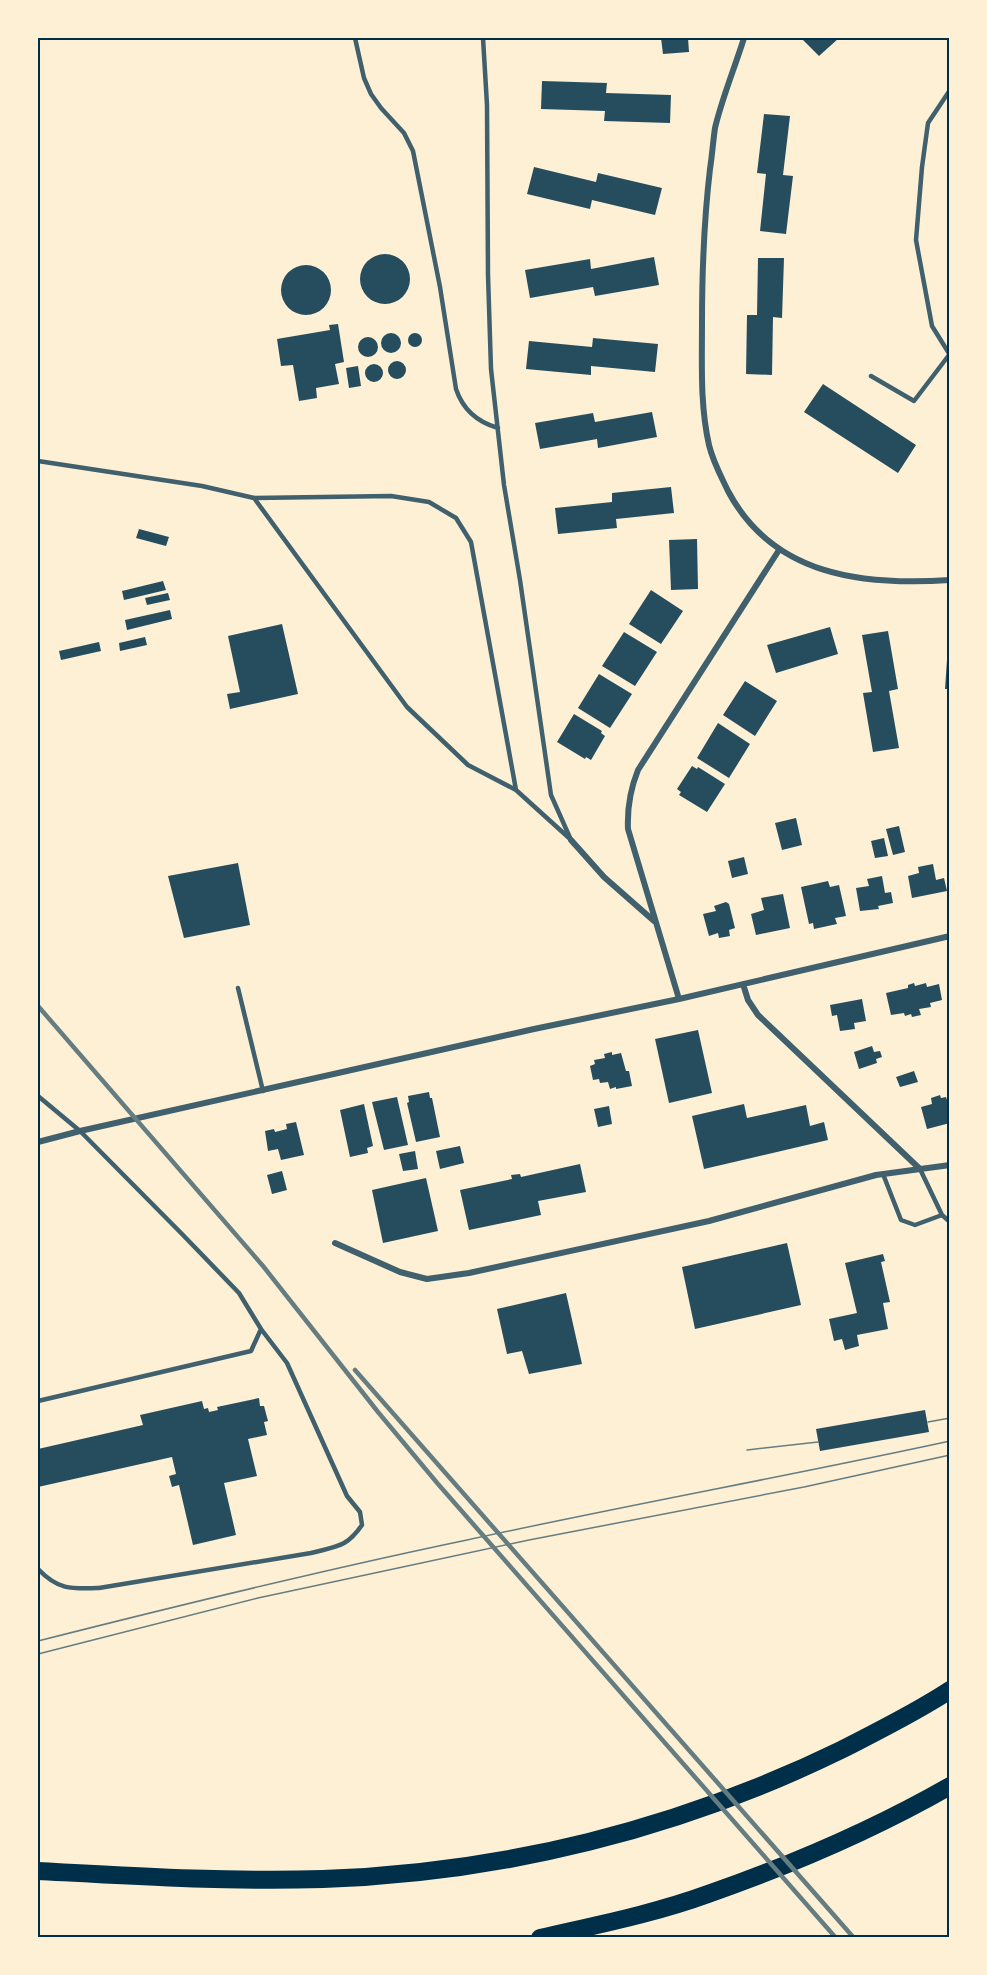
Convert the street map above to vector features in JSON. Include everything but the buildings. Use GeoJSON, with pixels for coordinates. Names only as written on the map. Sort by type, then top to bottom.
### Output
{"type":"FeatureCollection","features":[{"type":"Feature","properties":{"kind":"highway"},"geometry":{"type":"LineString","coordinates":[[38,1870],[254,1879],[348,1877],[432,1871],[542,1854],[649,1827],[713,1805],[795,1772],[875,1733],[950,1690]]}},
{"type":"Feature","properties":{"kind":"highway"},"geometry":{"type":"LineString","coordinates":[[540,1938],[707,1895],[850,1838],[950,1786]]}},
{"type":"Feature","properties":{"kind":"street"},"geometry":{"type":"LineString","coordinates":[[744,38],[715,128],[703,263],[703,400],[709,446],[718,471],[735,504],[754,528],[779,550],[814,567],[835,574],[866,578],[916,581],[950,580]]}},
{"type":"Feature","properties":{"kind":"street"},"geometry":{"type":"LineString","coordinates":[[679,999],[628,829],[627,812],[630,790],[638,770],[779,550]]}},
{"type":"Feature","properties":{"kind":"street"},"geometry":{"type":"LineString","coordinates":[[571,840],[604,877],[655,921]]}},
{"type":"Feature","properties":{"kind":"street"},"geometry":{"type":"LineString","coordinates":[[38,1142],[950,936]]}},
{"type":"Feature","properties":{"kind":"street"},"geometry":{"type":"LineString","coordinates":[[742,984],[758,1015],[920,1169]]}},
{"type":"Feature","properties":{"kind":"street"},"geometry":{"type":"LineString","coordinates":[[335,1243],[400,1272],[427,1279],[469,1273],[709,1221],[883,1174],[950,1165]]}},
{"type":"Feature","properties":{"kind":"lane"},"geometry":{"type":"LineString","coordinates":[[356,38],[364,78],[371,94],[404,133],[413,151],[460,401],[472,416],[498,428]]}},
{"type":"Feature","properties":{"kind":"lane"},"geometry":{"type":"LineString","coordinates":[[483,38],[487,105],[491,369],[504,485],[551,795],[571,840]]}},
{"type":"Feature","properties":{"kind":"lane"},"geometry":{"type":"LineString","coordinates":[[871,376],[914,401],[949,355],[932,326],[916,240],[928,123],[950,90]]}},
{"type":"Feature","properties":{"kind":"lane"},"geometry":{"type":"LineString","coordinates":[[38,461],[202,486],[254,498],[391,496],[429,502],[456,518],[471,542],[516,790]]}},
{"type":"Feature","properties":{"kind":"lane"},"geometry":{"type":"LineString","coordinates":[[254,498],[407,707],[468,765],[516,790],[571,840]]}},
{"type":"Feature","properties":{"kind":"lane"},"geometry":{"type":"LineString","coordinates":[[238,988],[263,1091]]}},
{"type":"Feature","properties":{"kind":"lane"},"geometry":{"type":"LineString","coordinates":[[38,1096],[80,1131],[114,1164],[239,1293],[261,1329],[287,1363],[347,1496],[360,1512],[362,1525],[353,1538],[344,1545],[311,1553],[99,1588],[68,1589],[49,1581],[38,1569]]}},
{"type":"Feature","properties":{"kind":"lane"},"geometry":{"type":"LineString","coordinates":[[920,1169],[942,1215],[950,1222]]}},
{"type":"Feature","properties":{"kind":"lane"},"geometry":{"type":"LineString","coordinates":[[883,1174],[901,1220],[915,1225],[942,1215]]}},
{"type":"Feature","properties":{"kind":"lane"},"geometry":{"type":"LineString","coordinates":[[38,1401],[251,1351],[261,1329]]}},
{"type":"Feature","properties":{"kind":"tram line"},"geometry":{"type":"LineString","coordinates":[[928,1422],[950,1418]]}},
{"type":"Feature","properties":{"kind":"tram line"},"geometry":{"type":"LineString","coordinates":[[38,1641],[413,1551],[950,1441]]}},
{"type":"Feature","properties":{"kind":"tram line"},"geometry":{"type":"LineString","coordinates":[[747,1450],[818,1442]]}},
{"type":"Feature","properties":{"kind":"tram line"},"geometry":{"type":"LineString","coordinates":[[38,1654],[258,1598],[529,1540],[804,1487],[950,1455]]}},
{"type":"Feature","properties":{"kind":"railway"},"geometry":{"type":"LineString","coordinates":[[38,1006],[263,1266],[438,1484],[836,1938]]}},
{"type":"Feature","properties":{"kind":"railway"},"geometry":{"type":"LineString","coordinates":[[355,1370],[854,1938]]}}]}
